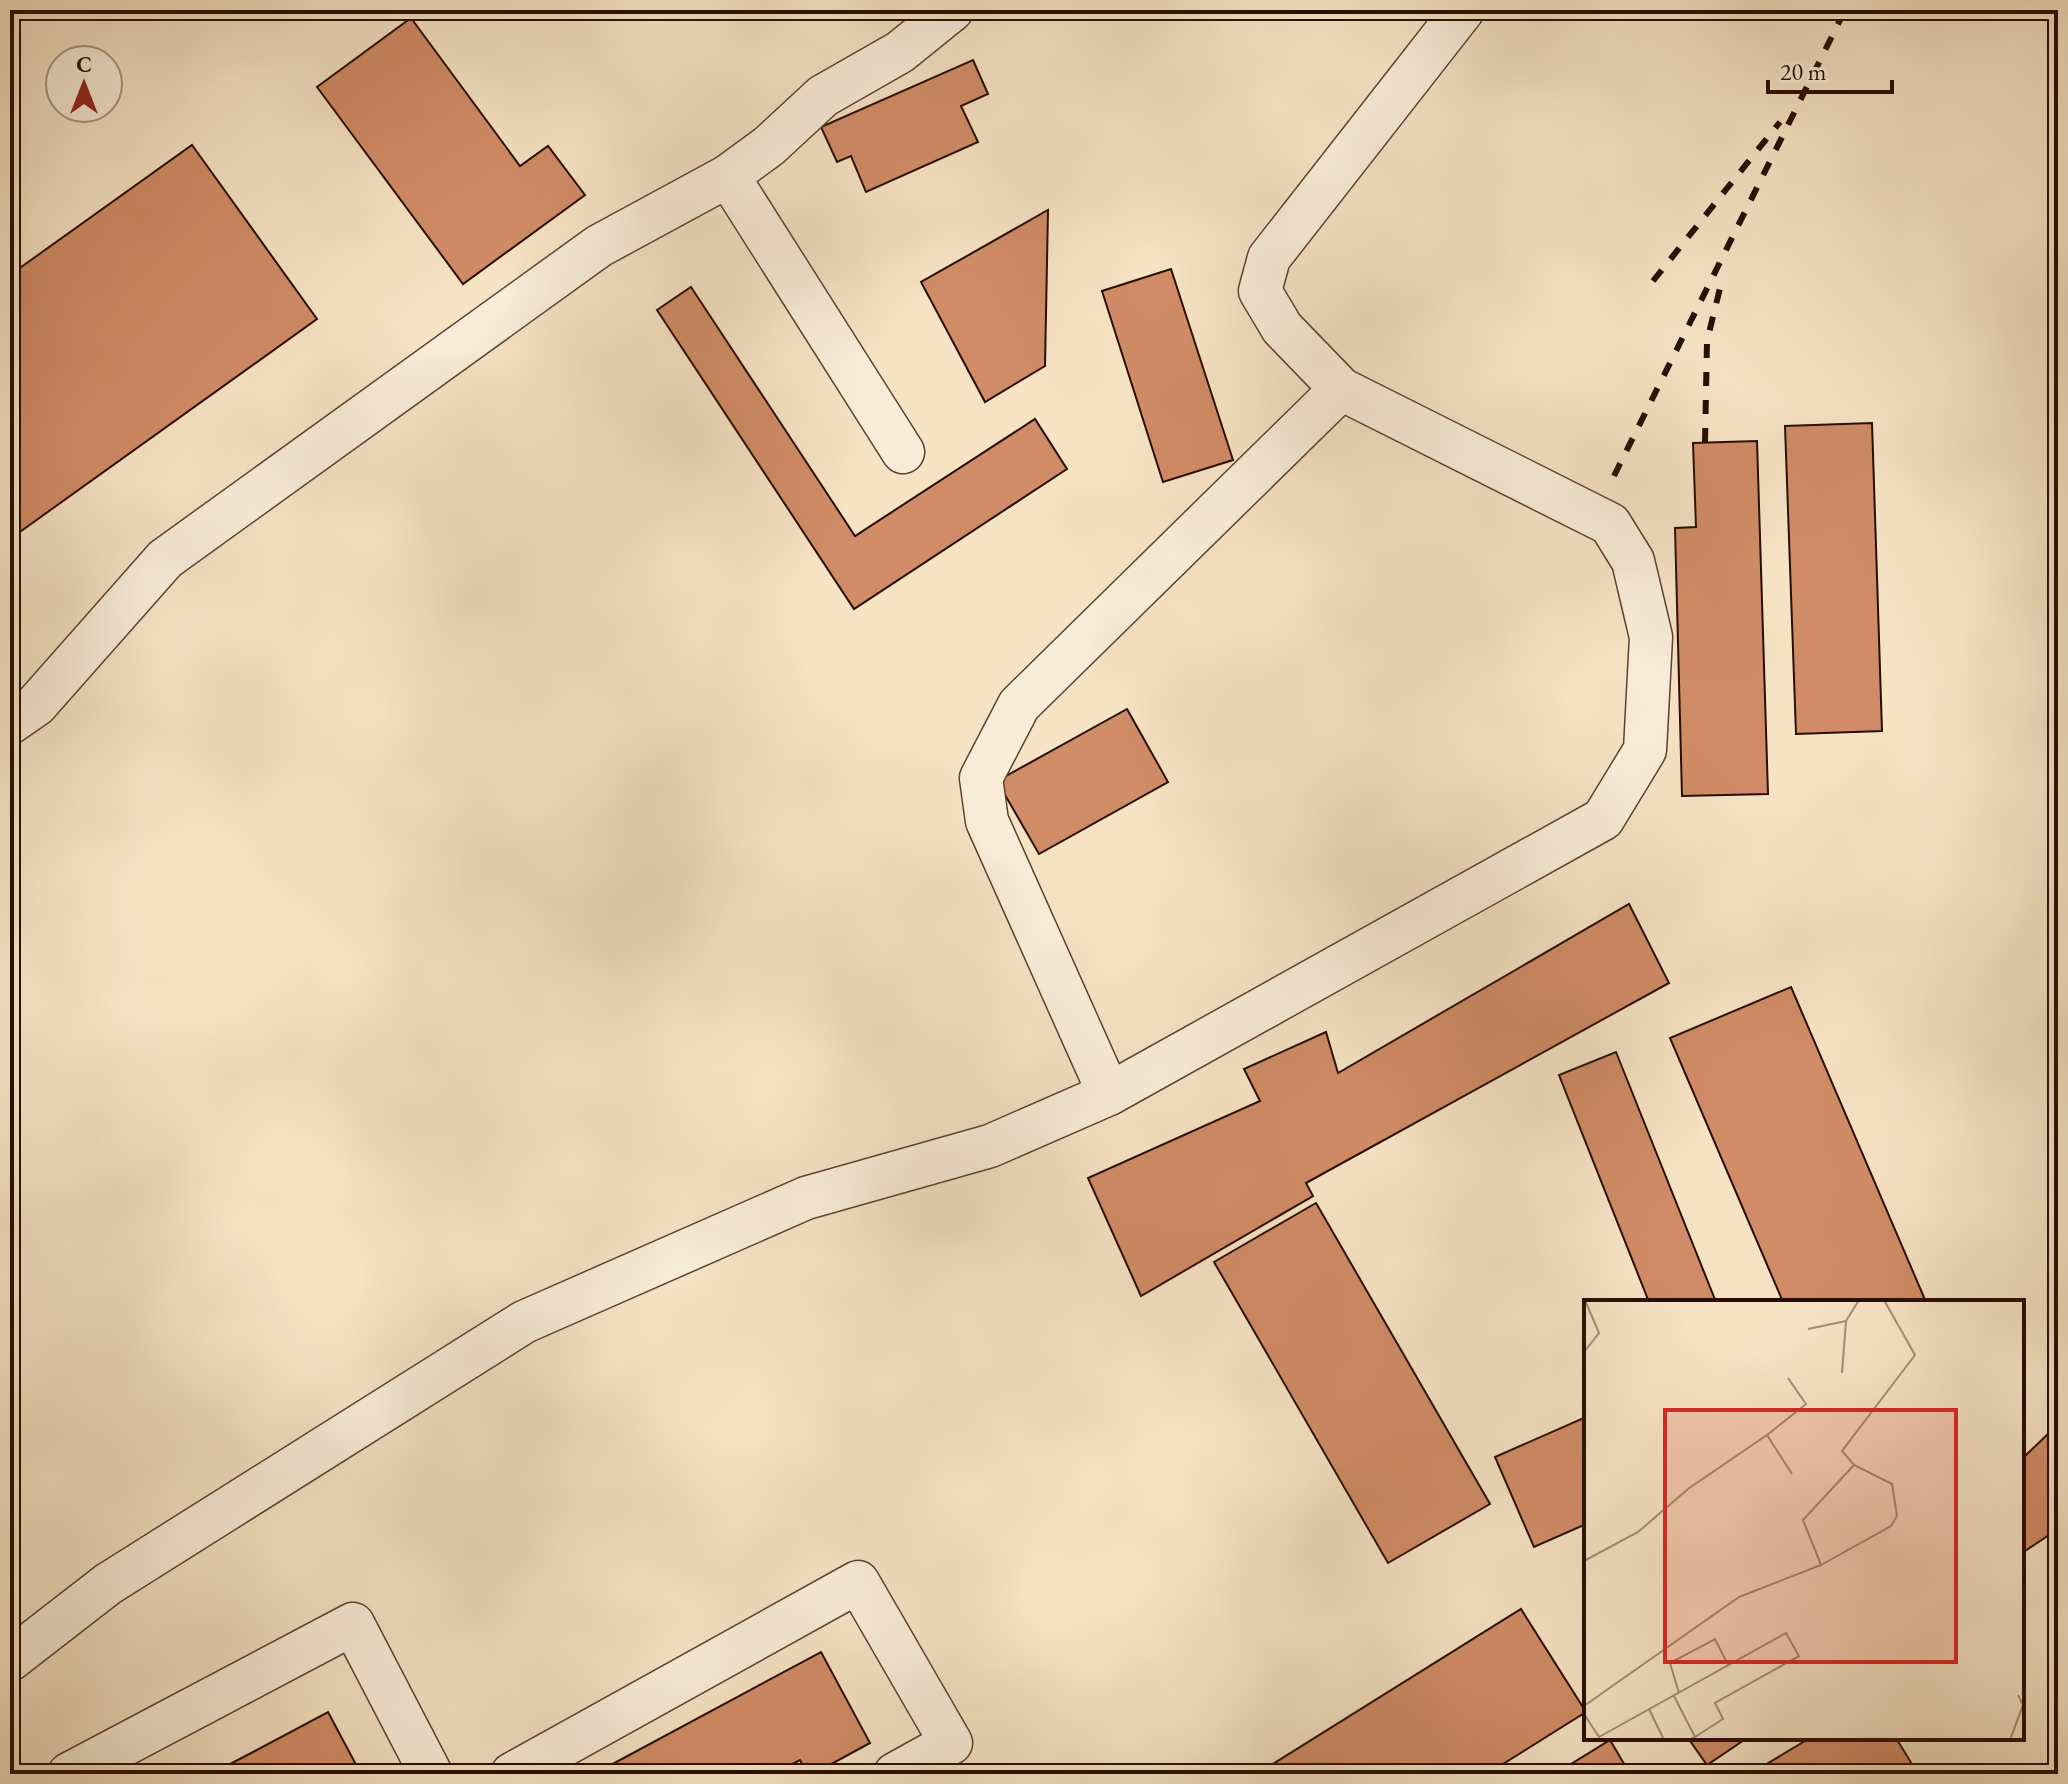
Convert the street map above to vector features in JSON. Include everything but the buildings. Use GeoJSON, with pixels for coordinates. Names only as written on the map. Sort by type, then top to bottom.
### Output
{"type":"FeatureCollection","features":[{"type":"Feature","properties":{"kind":"lane"},"geometry":{"type":"LineString","coordinates":[[10,723],[36,705],[165,559],[599,246],[728,176],[769,146],[823,96],[900,52],[952,10]]}},
{"type":"Feature","properties":{"kind":"lane"},"geometry":{"type":"LineString","coordinates":[[10,1660],[108,1584],[524,1322],[806,1198],[990,1146],[1109,1094],[1603,819],[1645,750],[1651,637],[1633,561],[1610,524],[1341,389],[1282,328],[1260,291],[1269,258],[1463,10]]}},
{"type":"Feature","properties":{"kind":"lane"},"geometry":{"type":"LineString","coordinates":[[728,176],[903,452]]}},
{"type":"Feature","properties":{"kind":"lane"},"geometry":{"type":"LineString","coordinates":[[1109,1094],[987,821],[981,778],[1019,705],[1341,389]]}},
{"type":"Feature","properties":{"kind":"lane"},"geometry":{"type":"LineString","coordinates":[[512,1774],[858,1582],[951,1743],[895,1774]]}},
{"type":"Feature","properties":{"kind":"lane"},"geometry":{"type":"LineString","coordinates":[[69,1774],[353,1624],[431,1774]]}},
{"type":"Feature","properties":{"kind":"railway"},"geometry":{"type":"LineString","coordinates":[[1614,476],[1845,10]]}},
{"type":"Feature","properties":{"kind":"railway"},"geometry":{"type":"LineString","coordinates":[[1653,281],[1780,122]]}},
{"type":"Feature","properties":{"kind":"railway"},"geometry":{"type":"LineString","coordinates":[[1705,442],[1707,341],[1723,276]]}}]}
